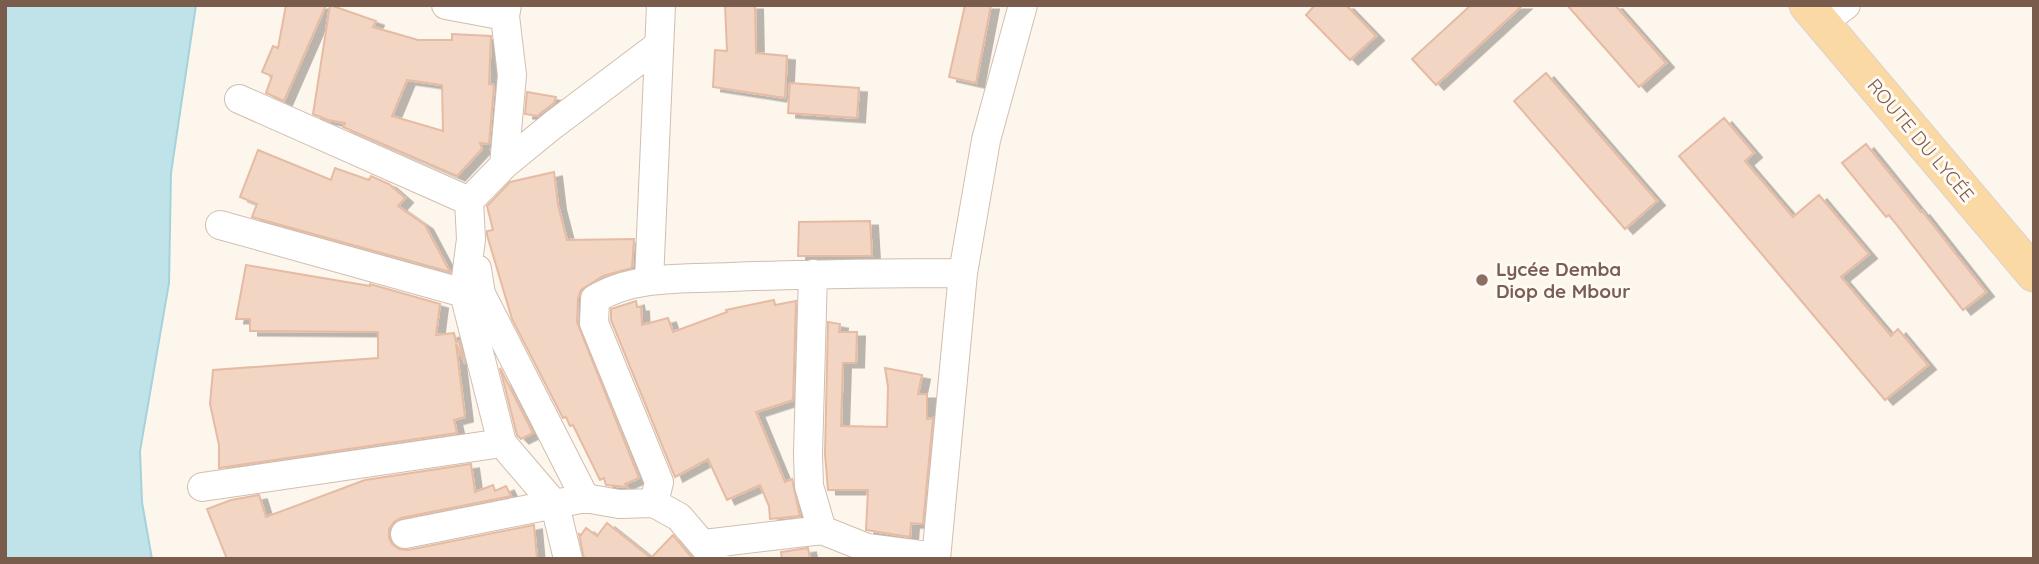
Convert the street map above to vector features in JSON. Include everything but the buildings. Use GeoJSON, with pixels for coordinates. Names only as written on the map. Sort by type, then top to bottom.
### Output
{"type":"FeatureCollection","features":[{"type":"Feature","properties":{"kind":"main road","name":"ROUTE DU LYCÉE"},"geometry":{"type":"LineString","coordinates":[[1825,11],[2034,274]]}},
{"type":"Feature","properties":{"kind":"street"},"geometry":{"type":"LineString","coordinates":[[446,5],[506,10],[512,75],[504,165]]}},
{"type":"Feature","properties":{"kind":"street"},"geometry":{"type":"LineString","coordinates":[[649,281],[661,5]]}},
{"type":"Feature","properties":{"kind":"street"},"geometry":{"type":"LineString","coordinates":[[405,534],[585,498],[620,504],[654,503],[679,517],[709,551],[822,530],[867,548],[936,558],[963,273],[986,140],[1023,5]]}},
{"type":"Feature","properties":{"kind":"street"},"geometry":{"type":"LineString","coordinates":[[585,498],[481,293],[471,239],[469,201],[504,165],[659,45]]}},
{"type":"Feature","properties":{"kind":"street"},"geometry":{"type":"LineString","coordinates":[[239,99],[469,201]]}},
{"type":"Feature","properties":{"kind":"street"},"geometry":{"type":"LineString","coordinates":[[220,225],[464,293]]}},
{"type":"Feature","properties":{"kind":"street"},"geometry":{"type":"LineString","coordinates":[[471,239],[464,293],[502,443],[555,505],[568,559]]}},
{"type":"Feature","properties":{"kind":"street"},"geometry":{"type":"LineString","coordinates":[[654,503],[659,482],[594,323],[595,299],[606,292],[649,281],[813,274],[963,273]]}},
{"type":"Feature","properties":{"kind":"street"},"geometry":{"type":"LineString","coordinates":[[813,274],[809,486],[822,530]]}},
{"type":"Feature","properties":{"kind":"street"},"geometry":{"type":"LineString","coordinates":[[202,487],[502,443]]}},
{"type":"Feature","properties":{"kind":"water"},"geometry":{"type":"Polygon","coordinates":[[[5,5],[196,5],[171,173],[169,283],[140,451],[142,502],[152,559],[5,559],[5,5]]]}},
{"type":"Feature","properties":{"kind":"place","name":"Lycée Demba Diop de Mbour"},"geometry":{"type":"Point","coordinates":[1482,280]}}]}
